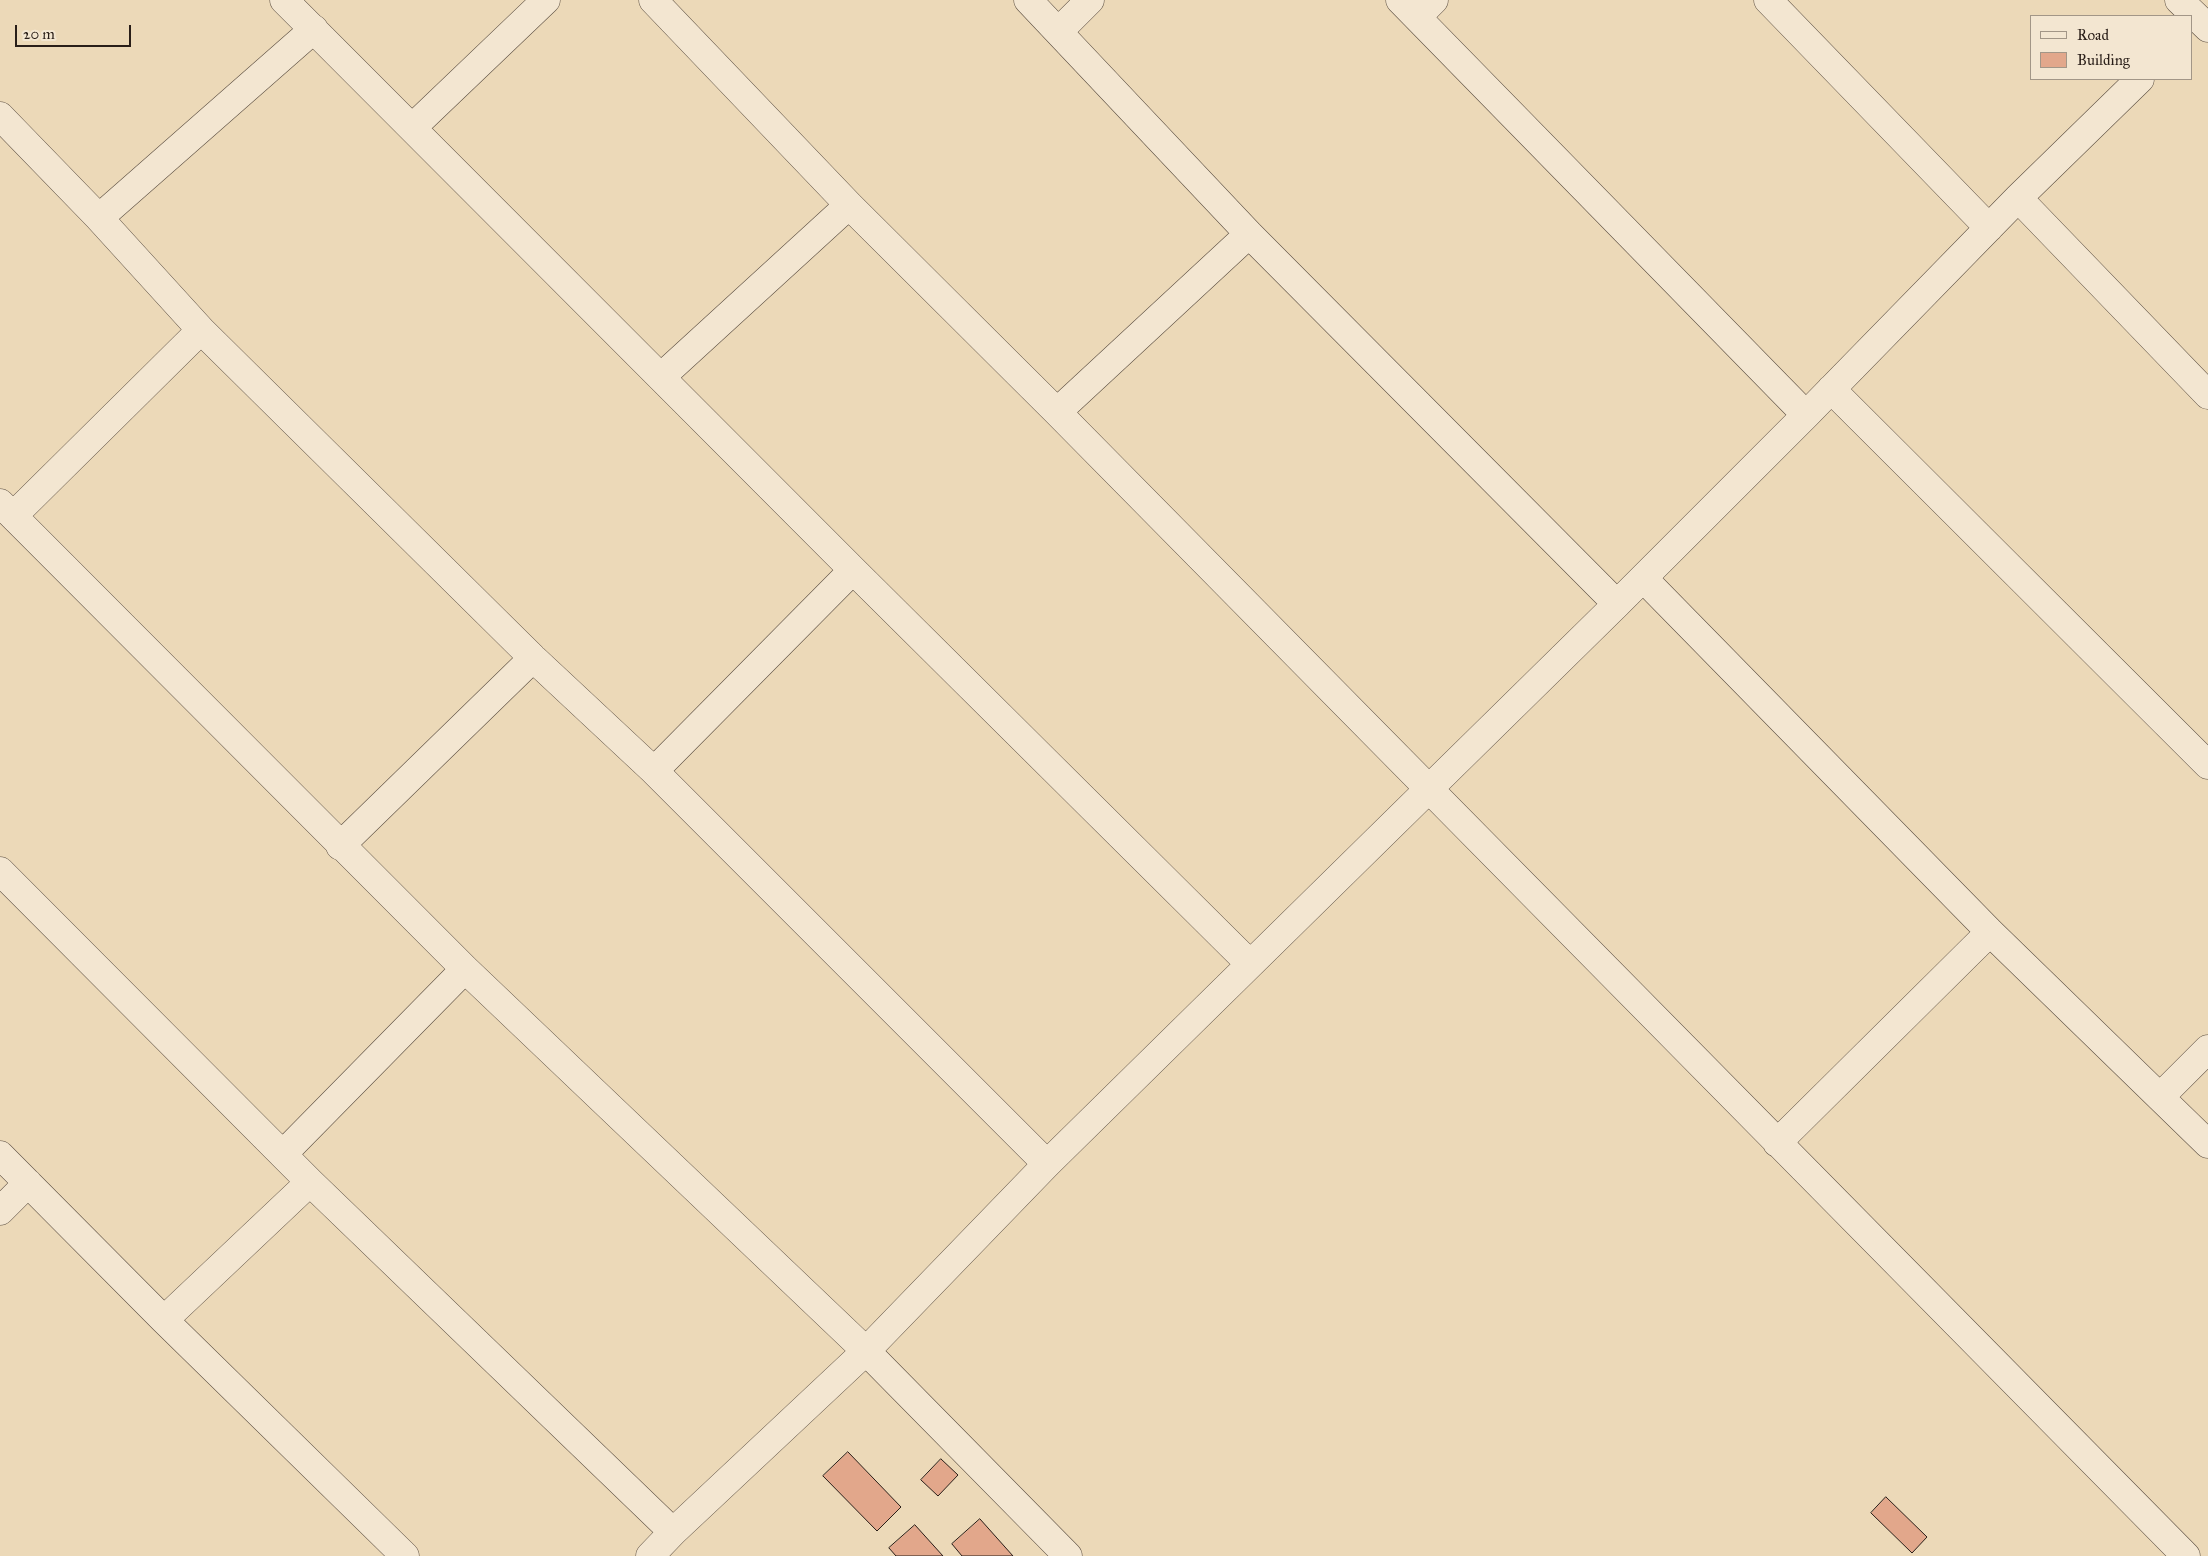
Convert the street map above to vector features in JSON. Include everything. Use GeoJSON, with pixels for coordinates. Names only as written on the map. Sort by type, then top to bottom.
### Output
{"type":"FeatureCollection","features":[{"type":"Feature","properties":{"kind":"street"},"geometry":{"type":"LineString","coordinates":[[284,0],[1249,964]]}},
{"type":"Feature","properties":{"kind":"street"},"geometry":{"type":"LineString","coordinates":[[412,128],[546,0]]}},
{"type":"Feature","properties":{"kind":"street"},"geometry":{"type":"LineString","coordinates":[[653,0],[849,205],[1058,412],[2186,1556]]}},
{"type":"Feature","properties":{"kind":"street"},"geometry":{"type":"LineString","coordinates":[[1028,0],[1248,234],[1617,604]]}},
{"type":"Feature","properties":{"kind":"street"},"geometry":{"type":"LineString","coordinates":[[1059,31],[1090,0]]}},
{"type":"Feature","properties":{"kind":"street"},"geometry":{"type":"LineString","coordinates":[[1768,0],[1989,228]]}},
{"type":"Feature","properties":{"kind":"street"},"geometry":{"type":"LineString","coordinates":[[2179,0],[2202,22]]}},
{"type":"Feature","properties":{"kind":"street"},"geometry":{"type":"LineString","coordinates":[[1417,6],[1806,415]]}},
{"type":"Feature","properties":{"kind":"street"},"geometry":{"type":"LineString","coordinates":[[99,218],[314,29]]}},
{"type":"Feature","properties":{"kind":"street"},"geometry":{"type":"LineString","coordinates":[[650,1556],[673,1532],[866,1351],[1047,1164],[1617,604],[1806,415],[2018,198],[2139,80]]}},
{"type":"Feature","properties":{"kind":"street"},"geometry":{"type":"LineString","coordinates":[[0,116],[99,218],[201,330],[533,658],[654,771],[1047,1164]]}},
{"type":"Feature","properties":{"kind":"street"},"geometry":{"type":"LineString","coordinates":[[2018,198],[2208,395]]}},
{"type":"Feature","properties":{"kind":"street"},"geometry":{"type":"LineString","coordinates":[[660,377],[849,205]]}},
{"type":"Feature","properties":{"kind":"street"},"geometry":{"type":"LineString","coordinates":[[1058,412],[1248,234]]}},
{"type":"Feature","properties":{"kind":"street"},"geometry":{"type":"LineString","coordinates":[[201,330],[6,510],[465,970],[866,1351],[1068,1556]]}},
{"type":"Feature","properties":{"kind":"street"},"geometry":{"type":"LineString","coordinates":[[1831,389],[2203,749]]}},
{"type":"Feature","properties":{"kind":"street"},"geometry":{"type":"LineString","coordinates":[[654,771],[853,570]]}},
{"type":"Feature","properties":{"kind":"street"},"geometry":{"type":"LineString","coordinates":[[1643,578],[1990,932],[2208,1144]]}},
{"type":"Feature","properties":{"kind":"street"},"geometry":{"type":"LineString","coordinates":[[340,846],[533,658]]}},
{"type":"Feature","properties":{"kind":"street"},"geometry":{"type":"LineString","coordinates":[[0,871],[310,1182],[673,1532]]}},
{"type":"Feature","properties":{"kind":"street"},"geometry":{"type":"LineString","coordinates":[[1777,1143],[1990,932]]}},
{"type":"Feature","properties":{"kind":"street"},"geometry":{"type":"LineString","coordinates":[[283,1154],[465,970]]}},
{"type":"Feature","properties":{"kind":"street"},"geometry":{"type":"LineString","coordinates":[[2160,1097],[2208,1049]]}},
{"type":"Feature","properties":{"kind":"street"},"geometry":{"type":"LineString","coordinates":[[0,1155],[164,1320],[405,1556]]}},
{"type":"Feature","properties":{"kind":"street"},"geometry":{"type":"LineString","coordinates":[[164,1320],[310,1182]]}},
{"type":"Feature","properties":{"kind":"street"},"geometry":{"type":"LineString","coordinates":[[0,1211],[28,1184]]}},
{"type":"Feature","properties":{"kind":"building"},"geometry":{"type":"Polygon","coordinates":[[[848,1452],[901,1507],[877,1531],[823,1476],[848,1452]]]}},
{"type":"Feature","properties":{"kind":"building"},"geometry":{"type":"Polygon","coordinates":[[[941,1459],[958,1475],[938,1496],[921,1480],[941,1459]]]}},
{"type":"Feature","properties":{"kind":"building"},"geometry":{"type":"Polygon","coordinates":[[[1886,1497],[1927,1537],[1912,1553],[1871,1513],[1886,1497]]]}},
{"type":"Feature","properties":{"kind":"building"},"geometry":{"type":"Polygon","coordinates":[[[980,1519],[1013,1556],[962,1556],[952,1544],[980,1519]]]}},
{"type":"Feature","properties":{"kind":"building"},"geometry":{"type":"Polygon","coordinates":[[[915,1525],[943,1556],[896,1556],[889,1548],[915,1525]]]}}]}
